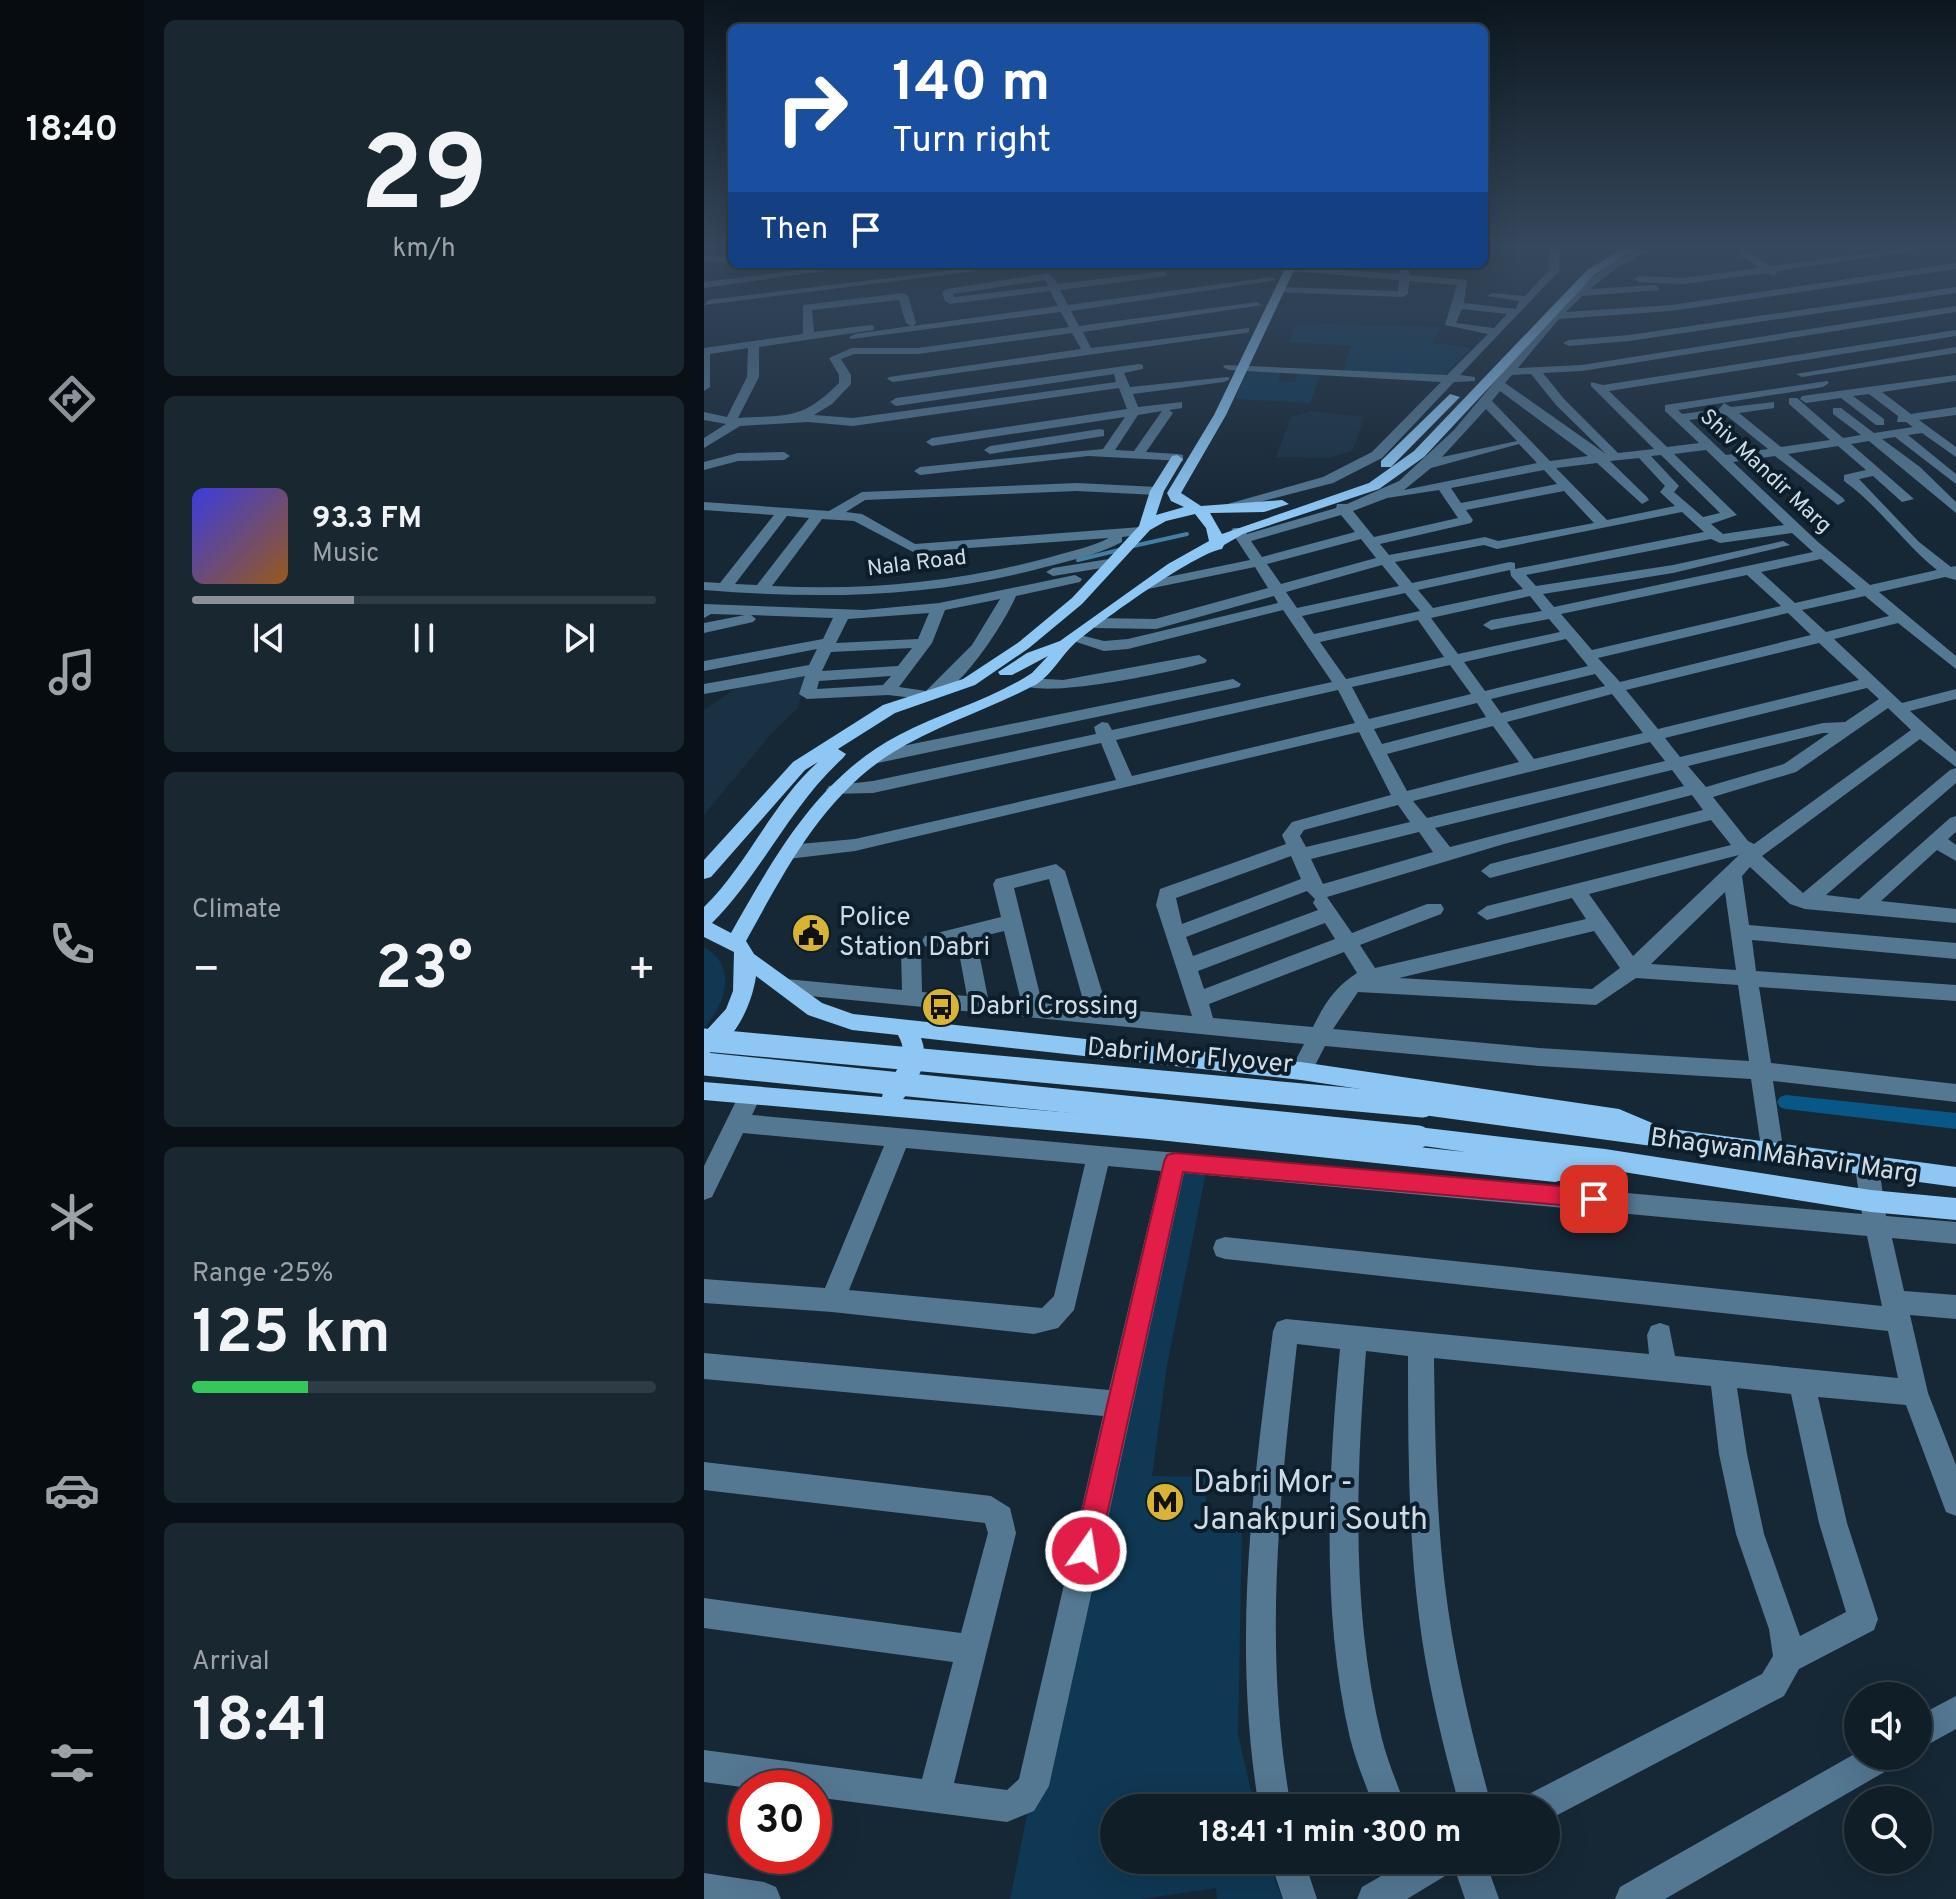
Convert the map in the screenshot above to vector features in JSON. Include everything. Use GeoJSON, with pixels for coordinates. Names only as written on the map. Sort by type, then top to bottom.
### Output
{"type":"FeatureCollection","features":[{"type":"Feature","properties":{"kind":"main road"},"geometry":{"type":"LineString","coordinates":[[1217,546],[1216,531],[1197,508],[1176,498],[1174,493],[1215,424],[1241,338]]}},
{"type":"Feature","properties":{"kind":"main road"},"geometry":{"type":"LineString","coordinates":[[704,872],[799,766],[889,709],[969,682],[1059,619],[1138,531],[1157,491],[1232,371],[1249,338]]}},
{"type":"Feature","properties":{"kind":"main road"},"geometry":{"type":"LineString","coordinates":[[1138,531],[1169,513],[1197,508],[1268,507],[1355,483],[1381,469],[1398,454],[1512,338]]}},
{"type":"Feature","properties":{"kind":"main road"},"geometry":{"type":"LineString","coordinates":[[704,919],[731,891],[813,773],[852,743],[993,680],[1033,656],[1068,642],[1173,567],[1240,535],[1374,486],[1419,454],[1498,378],[1533,338]]}},
{"type":"Feature","properties":{"kind":"main road"},"geometry":{"type":"LineString","coordinates":[[1081,597],[1120,605]]}},
{"type":"Feature","properties":{"kind":"main road"},"geometry":{"type":"LineString","coordinates":[[704,1046],[731,1019],[741,1003],[747,986],[740,950],[788,852],[835,790],[873,758],[914,733],[1028,683],[1051,668],[1068,642]]}},
{"type":"Feature","properties":{"kind":"main road"},"geometry":{"type":"LineString","coordinates":[[704,928],[740,950],[815,1009],[852,1022],[1301,1071],[1619,1119],[1669,1141]]}},
{"type":"Feature","properties":{"kind":"main road"},"geometry":{"type":"LineString","coordinates":[[876,1106],[900,1088],[913,1065],[914,1043],[903,1026]]}},
{"type":"Feature","properties":{"kind":"main road","name":"Dabri Mor Flyover"},"geometry":{"type":"LineString","coordinates":[[704,1040],[1423,1106],[1669,1141]]}},
{"type":"Feature","properties":{"kind":"main road","name":"Dabri Mor Flyover"},"geometry":{"type":"LineString","coordinates":[[704,1064],[1605,1159]]}},
{"type":"Feature","properties":{"kind":"main road"},"geometry":{"type":"LineString","coordinates":[[704,1091],[1149,1129],[1555,1172],[1605,1159]]}},
{"type":"Feature","properties":{"kind":"main road","name":"Bhagwan Mahavir Marg"},"geometry":{"type":"LineString","coordinates":[[1669,1141],[1956,1177]]}},
{"type":"Feature","properties":{"kind":"main road","name":"Bhagwan Mahavir Marg"},"geometry":{"type":"LineString","coordinates":[[1605,1159],[1873,1213],[1956,1209]]}},
{"type":"Feature","properties":{"kind":"street"},"geometry":{"type":"LineString","coordinates":[[704,385],[704,352],[796,338]]}},
{"type":"Feature","properties":{"kind":"street"},"geometry":{"type":"LineString","coordinates":[[799,419],[828,401],[845,384],[845,375],[835,358],[840,354],[918,351],[1015,338]]}},
{"type":"Feature","properties":{"kind":"street"},"geometry":{"type":"LineString","coordinates":[[1081,338],[1088,352]]}},
{"type":"Feature","properties":{"kind":"street"},"geometry":{"type":"LineString","coordinates":[[893,379],[1189,338]]}},
{"type":"Feature","properties":{"kind":"street"},"geometry":{"type":"LineString","coordinates":[[1229,508],[1353,469],[1390,443],[1487,338]]}},
{"type":"Feature","properties":{"kind":"street"},"geometry":{"type":"LineString","coordinates":[[1511,372],[1540,338]]}},
{"type":"Feature","properties":{"kind":"street"},"geometry":{"type":"LineString","coordinates":[[1566,338],[1621,338],[1661,381]]}},
{"type":"Feature","properties":{"kind":"street"},"geometry":{"type":"LineString","coordinates":[[1566,338],[1586,372],[1605,393],[1730,515],[1700,522]]}},
{"type":"Feature","properties":{"kind":"street"},"geometry":{"type":"LineString","coordinates":[[1522,358],[1576,355],[1698,338]]}},
{"type":"Feature","properties":{"kind":"street"},"geometry":{"type":"LineString","coordinates":[[1586,372],[1640,359],[1771,338]]}},
{"type":"Feature","properties":{"kind":"street"},"geometry":{"type":"LineString","coordinates":[[1445,854],[1401,797],[1376,751],[1355,732],[1341,684],[1240,535],[1372,498],[1402,485],[1426,465],[1486,402],[1498,378],[1511,372],[1650,369],[1770,352],[1782,347],[1840,338]]}},
{"type":"Feature","properties":{"kind":"street"},"geometry":{"type":"LineString","coordinates":[[1877,338],[1952,382]]}},
{"type":"Feature","properties":{"kind":"street"},"geometry":{"type":"LineString","coordinates":[[1605,393],[1927,338]]}},
{"type":"Feature","properties":{"kind":"street"},"geometry":{"type":"LineString","coordinates":[[705,442],[734,421],[753,377],[754,343]]}},
{"type":"Feature","properties":{"kind":"street"},"geometry":{"type":"LineString","coordinates":[[1134,412],[1126,388],[1110,360],[1239,343]]}},
{"type":"Feature","properties":{"kind":"street"},"geometry":{"type":"LineString","coordinates":[[1838,501],[1729,411],[1717,392],[1956,350]]}},
{"type":"Feature","properties":{"kind":"street"},"geometry":{"type":"LineString","coordinates":[[893,362],[898,416]]}},
{"type":"Feature","properties":{"kind":"street"},"geometry":{"type":"LineString","coordinates":[[896,402],[1139,367]]}},
{"type":"Feature","properties":{"kind":"street"},"geometry":{"type":"LineString","coordinates":[[936,426],[1126,388],[1232,371],[1471,379]]}},
{"type":"Feature","properties":{"kind":"street"},"geometry":{"type":"LineString","coordinates":[[1535,371],[1560,402],[1616,457]]}},
{"type":"Feature","properties":{"kind":"street"},"geometry":{"type":"LineString","coordinates":[[1498,378],[1600,459],[1642,500]]}},
{"type":"Feature","properties":{"kind":"street"},"geometry":{"type":"LineString","coordinates":[[1679,418],[1952,382]]}},
{"type":"Feature","properties":{"kind":"street","name":"Shiv Mandir Marg"},"geometry":{"type":"LineString","coordinates":[[1823,383],[1717,392],[1669,406],[1795,528],[1956,664]]}},
{"type":"Feature","properties":{"kind":"street"},"geometry":{"type":"LineString","coordinates":[[1605,393],[1694,389]]}},
{"type":"Feature","properties":{"kind":"street"},"geometry":{"type":"LineString","coordinates":[[1874,392],[1913,418],[1956,453]]}},
{"type":"Feature","properties":{"kind":"street"},"geometry":{"type":"LineString","coordinates":[[1846,396],[1880,422]]}},
{"type":"Feature","properties":{"kind":"street"},"geometry":{"type":"LineString","coordinates":[[1793,401],[1907,499]]}},
{"type":"Feature","properties":{"kind":"street"},"geometry":{"type":"LineString","coordinates":[[1486,402],[1604,525]]}},
{"type":"Feature","properties":{"kind":"street"},"geometry":{"type":"LineString","coordinates":[[704,416],[734,421],[799,419],[844,423],[898,416],[936,426],[1107,417],[1172,409],[1138,455]]}},
{"type":"Feature","properties":{"kind":"street"},"geometry":{"type":"LineString","coordinates":[[1837,411],[1915,470],[1956,509]]}},
{"type":"Feature","properties":{"kind":"street"},"geometry":{"type":"LineString","coordinates":[[1855,425],[1956,411]]}},
{"type":"Feature","properties":{"kind":"street"},"geometry":{"type":"LineString","coordinates":[[1107,453],[1134,412]]}},
{"type":"Feature","properties":{"kind":"street"},"geometry":{"type":"LineString","coordinates":[[1088,452],[1107,417]]}},
{"type":"Feature","properties":{"kind":"street"},"geometry":{"type":"LineString","coordinates":[[915,494],[921,466],[936,426]]}},
{"type":"Feature","properties":{"kind":"street"},"geometry":{"type":"LineString","coordinates":[[1722,460],[1925,429]]}},
{"type":"Feature","properties":{"kind":"street"},"geometry":{"type":"LineString","coordinates":[[921,466],[1100,433]]}},
{"type":"Feature","properties":{"kind":"street"},"geometry":{"type":"LineString","coordinates":[[1897,433],[1956,480]]}},
{"type":"Feature","properties":{"kind":"street"},"geometry":{"type":"LineString","coordinates":[[1426,465],[1513,444]]}},
{"type":"Feature","properties":{"kind":"street"},"geometry":{"type":"LineString","coordinates":[[1372,498],[1547,465],[1708,446]]}},
{"type":"Feature","properties":{"kind":"street"},"geometry":{"type":"LineString","coordinates":[[921,466],[1088,452],[1178,458]]}},
{"type":"Feature","properties":{"kind":"street"},"geometry":{"type":"LineString","coordinates":[[1642,454],[1672,486],[1667,492],[1714,534],[1727,541],[1795,528]]}},
{"type":"Feature","properties":{"kind":"street"},"geometry":{"type":"LineString","coordinates":[[704,466],[729,458],[784,456]]}},
{"type":"Feature","properties":{"kind":"street"},"geometry":{"type":"LineString","coordinates":[[1875,472],[1849,478],[1914,545],[1953,573]]}},
{"type":"Feature","properties":{"kind":"street"},"geometry":{"type":"LineString","coordinates":[[1148,585],[1368,538],[1463,522],[1466,517],[1443,486]]}},
{"type":"Feature","properties":{"kind":"street"},"geometry":{"type":"LineString","coordinates":[[1459,507],[1567,486]]}},
{"type":"Feature","properties":{"kind":"street"},"geometry":{"type":"LineString","coordinates":[[761,590],[827,513],[857,496],[1077,487],[1157,491]]}},
{"type":"Feature","properties":{"kind":"street"},"geometry":{"type":"LineString","coordinates":[[1876,504],[1939,495]]}},
{"type":"Feature","properties":{"kind":"street"},"geometry":{"type":"LineString","coordinates":[[704,506],[827,513],[865,519],[913,548],[1138,531]]}},
{"type":"Feature","properties":{"kind":"street"},"geometry":{"type":"LineString","coordinates":[[1342,507],[1406,587],[1530,765]]}},
{"type":"Feature","properties":{"kind":"street"},"geometry":{"type":"LineString","coordinates":[[1095,623],[1156,624],[1384,560],[1485,541],[1497,545],[1683,508]]}},
{"type":"Feature","properties":{"kind":"street"},"geometry":{"type":"LineString","coordinates":[[704,613],[704,609],[730,596],[785,510]]}},
{"type":"Feature","properties":{"kind":"street","name":"Nala Road"},"geometry":{"type":"LineString","coordinates":[[704,586],[730,596],[761,590],[873,594],[930,587],[1034,566],[1107,544],[1138,531]]}},
{"type":"Feature","properties":{"kind":"street"},"geometry":{"type":"LineString","coordinates":[[1551,534],[1610,599]]}},
{"type":"Feature","properties":{"kind":"street"},"geometry":{"type":"LineString","coordinates":[[1068,642],[1104,646],[1128,644],[1406,587],[1575,562],[1714,534]]}},
{"type":"Feature","properties":{"kind":"street"},"geometry":{"type":"LineString","coordinates":[[1497,545],[1513,569],[1616,688],[1748,851],[1805,902],[1956,916]]}},
{"type":"Feature","properties":{"kind":"street"},"geometry":{"type":"LineString","coordinates":[[1310,639],[1533,591],[1673,569],[1783,545]]}},
{"type":"Feature","properties":{"kind":"street"},"geometry":{"type":"LineString","coordinates":[[1491,625],[1824,554]]}},
{"type":"Feature","properties":{"kind":"street"},"geometry":{"type":"LineString","coordinates":[[704,594],[888,600],[1107,566]]}},
{"type":"Feature","properties":{"kind":"street"},"geometry":{"type":"LineString","coordinates":[[704,628],[780,613],[842,616],[939,607],[1010,593],[1107,566]]}},
{"type":"Feature","properties":{"kind":"street"},"geometry":{"type":"LineString","coordinates":[[1750,569],[1956,761]]}},
{"type":"Feature","properties":{"kind":"street"},"geometry":{"type":"LineString","coordinates":[[788,852],[855,845],[1355,732],[1594,662],[1796,609],[1953,573]]}},
{"type":"Feature","properties":{"kind":"street"},"geometry":{"type":"LineString","coordinates":[[842,616],[807,694],[888,690],[929,695],[989,633],[1010,593]]}},
{"type":"Feature","properties":{"kind":"street"},"geometry":{"type":"LineString","coordinates":[[730,596],[780,613]]}},
{"type":"Feature","properties":{"kind":"street"},"geometry":{"type":"LineString","coordinates":[[888,690],[924,643],[939,607]]}},
{"type":"Feature","properties":{"kind":"street"},"geometry":{"type":"LineString","coordinates":[[1376,751],[1901,618]]}},
{"type":"Feature","properties":{"kind":"street"},"geometry":{"type":"LineString","coordinates":[[835,790],[911,780],[1570,634]]}},
{"type":"Feature","properties":{"kind":"street"},"geometry":{"type":"LineString","coordinates":[[704,666],[827,645],[924,643]]}},
{"type":"Feature","properties":{"kind":"street"},"geometry":{"type":"LineString","coordinates":[[1028,683],[1063,685],[1199,660]]}},
{"type":"Feature","properties":{"kind":"street"},"geometry":{"type":"LineString","coordinates":[[704,689],[814,673],[903,670]]}},
{"type":"Feature","properties":{"kind":"street"},"geometry":{"type":"LineString","coordinates":[[1362,980],[1347,941],[1328,914],[1291,835],[1298,826],[1401,797],[1872,682]]}},
{"type":"Feature","properties":{"kind":"street"},"geometry":{"type":"LineString","coordinates":[[873,758],[1233,684]]}},
{"type":"Feature","properties":{"kind":"street"},"geometry":{"type":"LineString","coordinates":[[1175,934],[1315,887],[1774,775],[1895,703],[1956,694]]}},
{"type":"Feature","properties":{"kind":"street"},"geometry":{"type":"LineString","coordinates":[[1098,714],[1126,782]]}},
{"type":"Feature","properties":{"kind":"street"},"geometry":{"type":"LineString","coordinates":[[1205,1025],[1166,905],[1167,894],[1298,851],[1823,728],[1852,727]]}},
{"type":"Feature","properties":{"kind":"street"},"geometry":{"type":"LineString","coordinates":[[1362,980],[1581,998],[1608,992],[1732,874],[1748,851],[1921,730]]}},
{"type":"Feature","properties":{"kind":"street"},"geometry":{"type":"LineString","coordinates":[[1805,902],[1956,774]]}},
{"type":"Feature","properties":{"kind":"street"},"geometry":{"type":"LineString","coordinates":[[1490,871],[1718,812]]}},
{"type":"Feature","properties":{"kind":"street"},"geometry":{"type":"LineString","coordinates":[[1861,908],[1956,822]]}},
{"type":"Feature","properties":{"kind":"street"},"geometry":{"type":"LineString","coordinates":[[1936,840],[1956,854]]}},
{"type":"Feature","properties":{"kind":"street"},"geometry":{"type":"LineString","coordinates":[[1487,913],[1748,851]]}},
{"type":"Feature","properties":{"kind":"street"},"geometry":{"type":"LineString","coordinates":[[1033,1009],[1004,882],[1058,872],[1098,1015]]}},
{"type":"Feature","properties":{"kind":"street"},"geometry":{"type":"LineString","coordinates":[[1732,874],[1773,1154]]}},
{"type":"Feature","properties":{"kind":"street"},"geometry":{"type":"LineString","coordinates":[[1577,891],[1632,970]]}},
{"type":"Feature","properties":{"kind":"street"},"geometry":{"type":"LineString","coordinates":[[1197,1000],[1434,909]]}},
{"type":"Feature","properties":{"kind":"street"},"geometry":{"type":"LineString","coordinates":[[1186,967],[1328,914]]}},
{"type":"Feature","properties":{"kind":"street"},"geometry":{"type":"LineString","coordinates":[[932,941],[1012,922]]}},
{"type":"Feature","properties":{"kind":"street"},"geometry":{"type":"LineString","coordinates":[[1301,1071],[1341,995],[1362,980],[1598,923]]}},
{"type":"Feature","properties":{"kind":"street"},"geometry":{"type":"LineString","coordinates":[[1740,932],[1956,951]]}},
{"type":"Feature","properties":{"kind":"street"},"geometry":{"type":"LineString","coordinates":[[965,933],[979,1004]]}},
{"type":"Feature","properties":{"kind":"street"},"geometry":{"type":"LineString","coordinates":[[911,951],[912,997]]}},
{"type":"Feature","properties":{"kind":"street"},"geometry":{"type":"LineString","coordinates":[[1632,970],[1956,993]]}},
{"type":"Feature","properties":{"kind":"street"},"geometry":{"type":"LineString","coordinates":[[786,987],[1762,1078],[1956,1093]]}},
{"type":"Feature","properties":{"kind":"street"},"geometry":{"type":"LineString","coordinates":[[704,1190],[750,1096]]}},
{"type":"Feature","properties":{"kind":"street"},"geometry":{"type":"LineString","coordinates":[[737,1123],[1175,1162],[1873,1213],[1956,1233]]}},
{"type":"Feature","properties":{"kind":"street"},"geometry":{"type":"LineString","coordinates":[[832,1300],[899,1137]]}},
{"type":"Feature","properties":{"kind":"street"},"geometry":{"type":"LineString","coordinates":[[704,1291],[832,1300],[1034,1322],[1049,1319],[1065,1302],[1099,1155]]}},
{"type":"Feature","properties":{"kind":"street"},"geometry":{"type":"LineString","coordinates":[[704,1766],[1007,1806],[1023,1800],[1033,1786],[1175,1162]]}},
{"type":"Feature","properties":{"kind":"street"},"geometry":{"type":"LineString","coordinates":[[1867,1167],[1873,1213],[1915,1393],[1956,1502]]}},
{"type":"Feature","properties":{"kind":"street"},"geometry":{"type":"LineString","coordinates":[[1225,1248],[1897,1311],[1956,1307]]}},
{"type":"Feature","properties":{"kind":"street"},"geometry":{"type":"LineString","coordinates":[[1272,1794],[1265,1760],[1259,1646],[1264,1523],[1286,1331],[1915,1393]]}},
{"type":"Feature","properties":{"kind":"street"},"geometry":{"type":"LineString","coordinates":[[1660,1335],[1663,1367]]}},
{"type":"Feature","properties":{"kind":"street"},"geometry":{"type":"LineString","coordinates":[[1354,1338],[1347,1412],[1344,1555],[1355,1684],[1366,1737],[1385,1794]]}},
{"type":"Feature","properties":{"kind":"street"},"geometry":{"type":"LineString","coordinates":[[1421,1345],[1424,1507],[1434,1617],[1455,1732],[1472,1794]]}},
{"type":"Feature","properties":{"kind":"street"},"geometry":{"type":"LineString","coordinates":[[704,1366],[1119,1404]]}},
{"type":"Feature","properties":{"kind":"street"},"geometry":{"type":"LineString","coordinates":[[1722,1373],[1733,1454],[1750,1534],[1784,1629],[1788,1658]]}},
{"type":"Feature","properties":{"kind":"street"},"geometry":{"type":"LineString","coordinates":[[1560,1796],[1773,1685],[1788,1658],[1863,1619],[1833,1523],[1801,1381]]}},
{"type":"Feature","properties":{"kind":"street"},"geometry":{"type":"LineString","coordinates":[[704,1476],[991,1510],[1000,1518],[1002,1533],[934,1796]]}},
{"type":"Feature","properties":{"kind":"street"},"geometry":{"type":"LineString","coordinates":[[704,1613],[974,1650]]}},
{"type":"Feature","properties":{"kind":"street"},"geometry":{"type":"LineString","coordinates":[[1932,1726],[1956,1712]]}},
{"type":"Feature","properties":{"kind":"street"},"geometry":{"type":"LineString","coordinates":[[1632,1899],[1858,1770]]}},
{"type":"Feature","properties":{"kind":"street"},"geometry":{"type":"LineString","coordinates":[[1292,1874],[1300,1899]]}},
{"type":"Feature","properties":{"kind":"street"},"geometry":{"type":"LineString","coordinates":[[1374,1899],[1409,1874]]}},
{"type":"Feature","properties":{"kind":"street"},"geometry":{"type":"LineString","coordinates":[[1473,1874],[1482,1899]]}},
{"type":"Feature","properties":{"kind":"street"},"geometry":{"type":"LineString","coordinates":[[704,1890],[764,1899]]}},
{"type":"Feature","properties":{"kind":"shaded area"},"geometry":{"type":"Polygon","coordinates":[[[1290,338],[1435,338],[1433,343],[1471,348],[1444,375],[1343,373],[1351,346],[1288,342],[1290,338]]]}},
{"type":"Feature","properties":{"kind":"shaded area"},"geometry":{"type":"Polygon","coordinates":[[[1248,369],[1281,371],[1278,381],[1295,382],[1298,373],[1320,374],[1310,403],[1235,399],[1248,369]]]}},
{"type":"Feature","properties":{"kind":"shaded area"},"geometry":{"type":"Polygon","coordinates":[[[1311,411],[1364,417],[1353,450],[1329,458],[1276,457],[1291,417],[1311,411]]]}},
{"type":"Feature","properties":{"kind":"shaded area"},"geometry":{"type":"Polygon","coordinates":[[[806,675],[798,708],[771,734],[704,815],[704,710],[744,683],[806,675]]]}},
{"type":"Feature","properties":{"kind":"shaded area"},"geometry":{"type":"Polygon","coordinates":[[[704,947],[715,955],[721,965],[725,986],[718,1008],[704,1028],[704,947]]]}},
{"type":"Feature","properties":{"kind":"shaded area"},"geometry":{"type":"Polygon","coordinates":[[[1177,1170],[1206,1173],[1167,1365],[1152,1476],[1207,1477],[1205,1527],[1242,1526],[1238,1734],[1252,1794],[1100,1794],[1100,1874],[1273,1874],[1282,1899],[1217,1899],[1216,1888],[1142,1899],[1010,1899],[1044,1732],[1177,1170]]]}},
{"type":"Feature","properties":{"kind":"waterway"},"geometry":{"type":"LineString","coordinates":[[1129,547],[1187,534]]}},
{"type":"Feature","properties":{"kind":"waterway"},"geometry":{"type":"LineString","coordinates":[[1078,560],[1119,550]]}},
{"type":"Feature","properties":{"kind":"waterway"},"geometry":{"type":"LineString","coordinates":[[1786,1102],[1956,1121]]}},
{"type":"Feature","properties":{"kind":"place","name":"Police Station Dabri"},"geometry":{"type":"Point","coordinates":[811,933]}},
{"type":"Feature","properties":{"kind":"place","name":"Dabri Crossing"},"geometry":{"type":"Point","coordinates":[941,1007]}},
{"type":"Feature","properties":{"kind":"place","name":"Dabri Mor - Janakpuri South"},"geometry":{"type":"Point","coordinates":[1165,1502]}},
{"type":"Feature","properties":{"kind":"route"},"geometry":{"type":"LineString","coordinates":[[1086,1551],[1175,1162],[1594,1199]]}}]}
